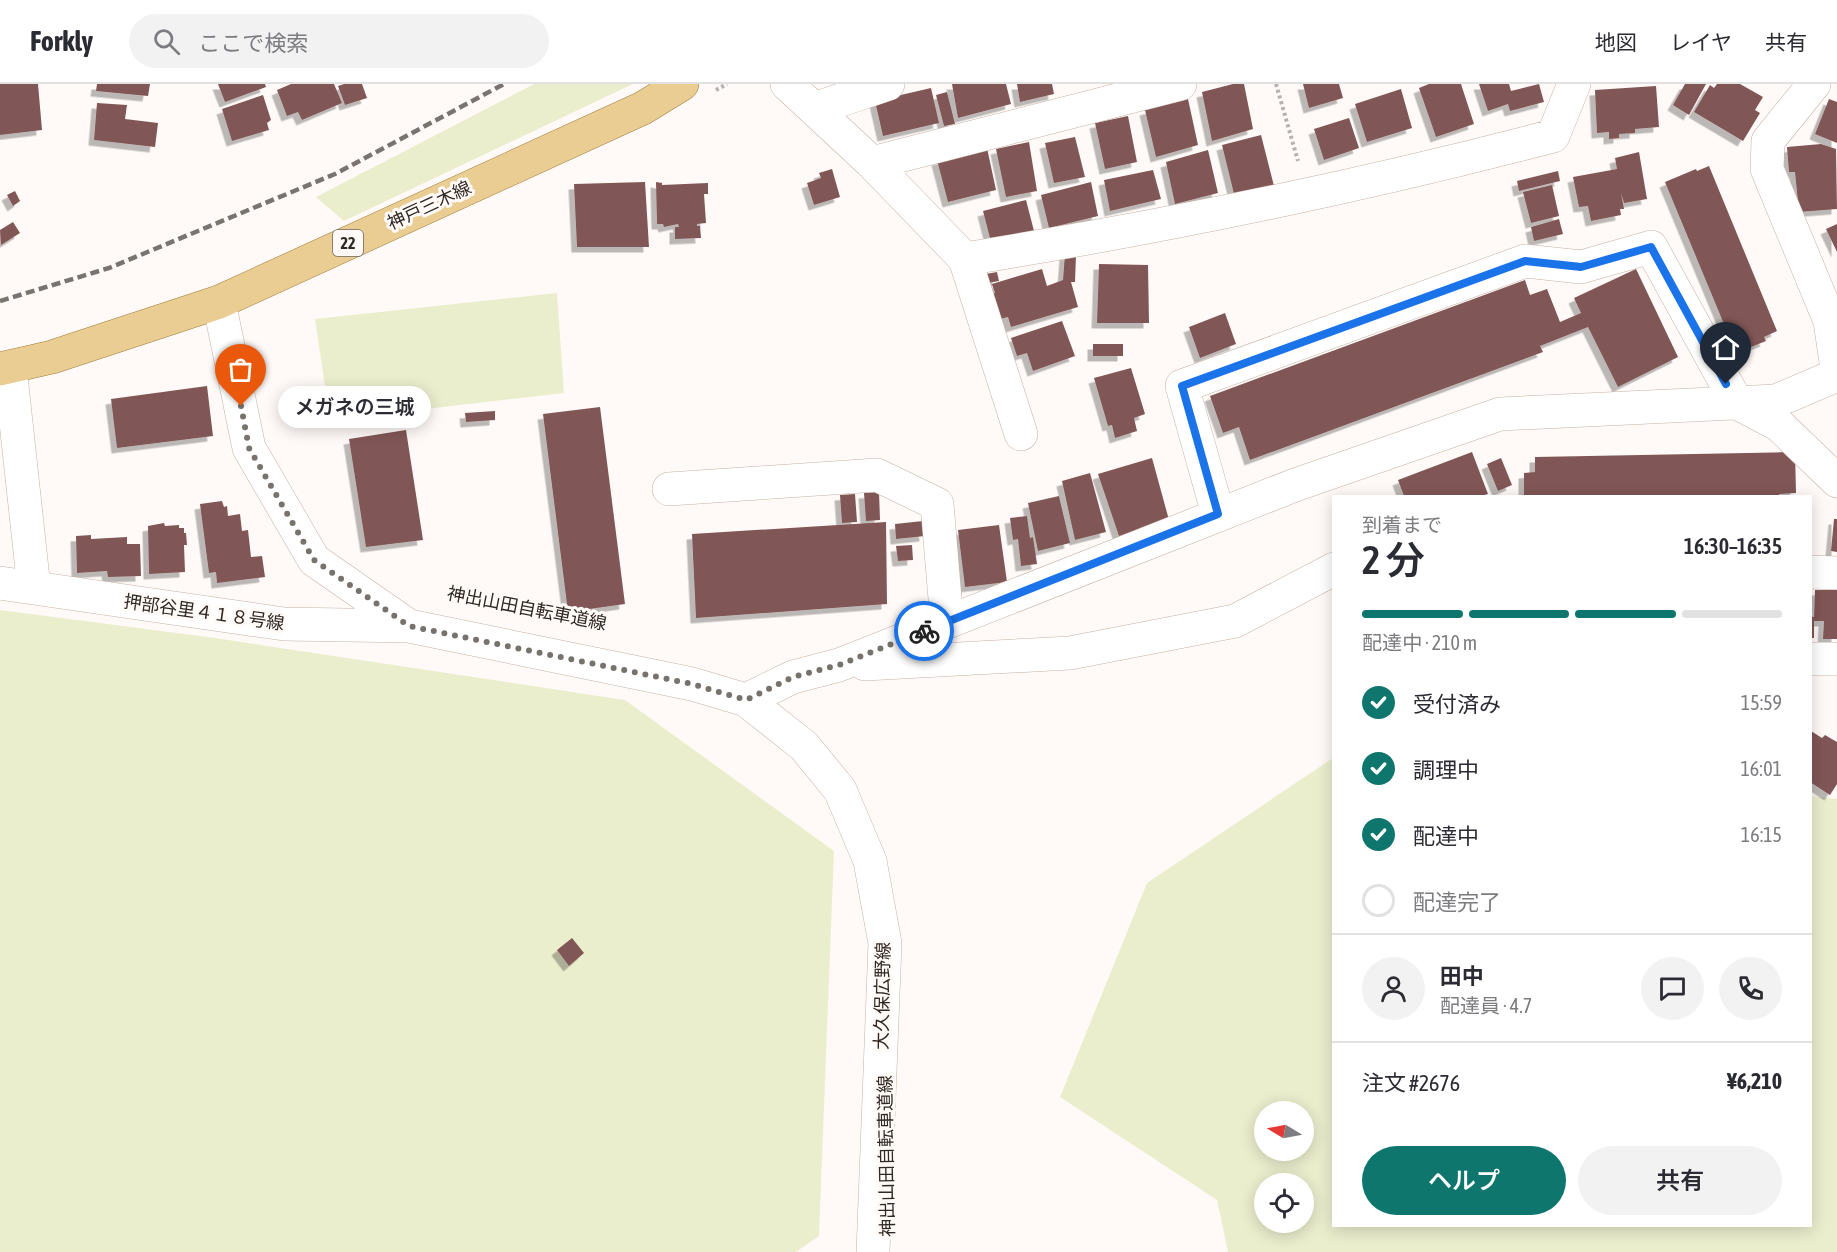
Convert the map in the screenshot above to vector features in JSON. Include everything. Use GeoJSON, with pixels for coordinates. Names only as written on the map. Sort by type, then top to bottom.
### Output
{"type":"FeatureCollection","features":[{"type":"Feature","properties":{"kind":"main road","name":"神戸三木線"},"geometry":{"type":"LineString","coordinates":[[5,368],[52,357],[219,302],[643,108],[694,90]]}},
{"type":"Feature","properties":{"kind":"street"},"geometry":{"type":"LineString","coordinates":[[787,84],[872,163],[965,259],[1021,434]]}},
{"type":"Feature","properties":{"kind":"street"},"geometry":{"type":"LineString","coordinates":[[814,109],[888,84]]}},
{"type":"Feature","properties":{"kind":"street"},"geometry":{"type":"LineString","coordinates":[[872,163],[1180,84]]}},
{"type":"Feature","properties":{"kind":"street"},"geometry":{"type":"LineString","coordinates":[[965,259],[1095,238],[1308,195],[1446,164],[1552,136],[1574,84]]}},
{"type":"Feature","properties":{"kind":"street"},"geometry":{"type":"LineString","coordinates":[[1814,84],[1768,141],[1767,170],[1830,321],[1837,369]]}},
{"type":"Feature","properties":{"kind":"street"},"geometry":{"type":"LineString","coordinates":[[1218,514],[1182,386],[1525,261],[1581,267],[1651,247],[1737,403],[1779,425],[1837,481]]}},
{"type":"Feature","properties":{"kind":"street","name":"大久保広野線"},"geometry":{"type":"LineString","coordinates":[[219,302],[249,448],[314,560],[409,626],[692,684],[746,700],[804,746],[840,790],[870,861],[885,944],[873,1252]]}},
{"type":"Feature","properties":{"kind":"street"},"geometry":{"type":"LineString","coordinates":[[5,368],[34,588]]}},
{"type":"Feature","properties":{"kind":"street"},"geometry":{"type":"LineString","coordinates":[[746,700],[793,677],[839,665],[1218,514],[1500,414],[1776,401],[1837,375]]}},
{"type":"Feature","properties":{"kind":"street"},"geometry":{"type":"LineString","coordinates":[[669,489],[877,475],[917,494],[937,504],[947,622]]}},
{"type":"Feature","properties":{"kind":"street"},"geometry":{"type":"LineString","coordinates":[[839,665],[1070,653],[1236,621],[1332,569]]}},
{"type":"Feature","properties":{"kind":"street"},"geometry":{"type":"LineString","coordinates":[[1812,572],[1837,573]]}},
{"type":"Feature","properties":{"kind":"street","name":"押部谷里４１８号線"},"geometry":{"type":"LineString","coordinates":[[0,583],[284,624],[409,626]]}},
{"type":"Feature","properties":{"kind":"street"},"geometry":{"type":"LineString","coordinates":[[1812,659],[1837,659]]}},
{"type":"Feature","properties":{"kind":"path"},"geometry":{"type":"LineString","coordinates":[[694,90],[727,84]]}},
{"type":"Feature","properties":{"kind":"path"},"geometry":{"type":"LineString","coordinates":[[1276,84],[1308,195]]}},
{"type":"Feature","properties":{"kind":"green space"},"geometry":{"type":"Polygon","coordinates":[[[534,84],[633,84],[344,221],[316,197],[534,84]]]}},
{"type":"Feature","properties":{"kind":"green space"},"geometry":{"type":"Polygon","coordinates":[[[557,293],[564,393],[330,420],[315,319],[557,293]]]}},
{"type":"Feature","properties":{"kind":"green space"},"geometry":{"type":"Polygon","coordinates":[[[0,610],[215,638],[625,700],[834,851],[819,1236],[796,1252],[0,1252],[0,610]]]}},
{"type":"Feature","properties":{"kind":"green space"},"geometry":{"type":"Polygon","coordinates":[[[1332,759],[1332,1227],[1812,1227],[1812,796],[1837,799],[1837,1252],[1228,1252],[1217,1200],[1060,1097],[1147,883],[1332,759]]]}},
{"type":"Feature","properties":{"kind":"building"},"geometry":{"type":"Polygon","coordinates":[[[0,84],[38,84],[42,130],[0,135],[0,84]]]}},
{"type":"Feature","properties":{"kind":"building"},"geometry":{"type":"Polygon","coordinates":[[[97,84],[150,84],[148,96],[96,91],[97,84]]]}},
{"type":"Feature","properties":{"kind":"building"},"geometry":{"type":"Polygon","coordinates":[[[218,84],[265,84],[266,87],[225,102],[218,84]]]}},
{"type":"Feature","properties":{"kind":"building"},"geometry":{"type":"Polygon","coordinates":[[[291,84],[334,84],[342,103],[302,120],[298,112],[287,116],[277,90],[291,84]]]}},
{"type":"Feature","properties":{"kind":"building"},"geometry":{"type":"Polygon","coordinates":[[[362,84],[367,98],[345,105],[338,86],[362,84]]]}},
{"type":"Feature","properties":{"kind":"building"},"geometry":{"type":"Polygon","coordinates":[[[952,84],[1006,84],[1011,104],[958,118],[952,84]]]}},
{"type":"Feature","properties":{"kind":"building"},"geometry":{"type":"Polygon","coordinates":[[[1017,84],[1052,84],[1054,94],[1020,102],[1017,84]]]}},
{"type":"Feature","properties":{"kind":"building"},"geometry":{"type":"Polygon","coordinates":[[[1233,84],[1244,84],[1253,129],[1212,141],[1202,92],[1233,84]]]}},
{"type":"Feature","properties":{"kind":"building"},"geometry":{"type":"Polygon","coordinates":[[[1303,84],[1339,84],[1343,98],[1309,108],[1303,84]]]}},
{"type":"Feature","properties":{"kind":"building"},"geometry":{"type":"Polygon","coordinates":[[[1429,84],[1461,84],[1474,124],[1436,137],[1419,88],[1429,84]]]}},
{"type":"Feature","properties":{"kind":"building"},"geometry":{"type":"Polygon","coordinates":[[[1479,84],[1509,84],[1511,91],[1539,84],[1544,102],[1510,111],[1508,104],[1488,111],[1479,84]]]}},
{"type":"Feature","properties":{"kind":"building"},"geometry":{"type":"Polygon","coordinates":[[[1685,84],[1706,84],[1689,115],[1673,105],[1685,84]]]}},
{"type":"Feature","properties":{"kind":"building"},"geometry":{"type":"Polygon","coordinates":[[[1717,84],[1740,84],[1763,97],[1755,110],[1760,113],[1743,141],[1694,112],[1710,85],[1714,88],[1717,84]]]}},
{"type":"Feature","properties":{"kind":"building"},"geometry":{"type":"Polygon","coordinates":[[[1656,86],[1659,127],[1635,129],[1635,133],[1619,134],[1619,138],[1609,139],[1609,132],[1597,133],[1595,90],[1656,86]]]}},
{"type":"Feature","properties":{"kind":"building"},"geometry":{"type":"Polygon","coordinates":[[[931,88],[939,123],[883,136],[875,101],[931,88]]]}},
{"type":"Feature","properties":{"kind":"building"},"geometry":{"type":"Polygon","coordinates":[[[1401,89],[1412,128],[1367,142],[1355,104],[1401,89]]]}},
{"type":"Feature","properties":{"kind":"building"},"geometry":{"type":"Polygon","coordinates":[[[947,92],[955,124],[944,126],[936,95],[947,92]]]}},
{"type":"Feature","properties":{"kind":"building"},"geometry":{"type":"Polygon","coordinates":[[[263,95],[271,120],[267,123],[269,130],[232,141],[222,109],[263,95]]]}},
{"type":"Feature","properties":{"kind":"building"},"geometry":{"type":"Polygon","coordinates":[[[1188,99],[1198,145],[1156,157],[1145,110],[1188,99]]]}},
{"type":"Feature","properties":{"kind":"building"},"geometry":{"type":"Polygon","coordinates":[[[1829,99],[1837,102],[1837,143],[1815,134],[1829,99]]]}},
{"type":"Feature","properties":{"kind":"building"},"geometry":{"type":"Polygon","coordinates":[[[97,103],[127,105],[125,119],[158,123],[155,147],[94,140],[97,103]]]}},
{"type":"Feature","properties":{"kind":"building"},"geometry":{"type":"Polygon","coordinates":[[[1128,116],[1137,162],[1105,169],[1095,123],[1128,116]]]}},
{"type":"Feature","properties":{"kind":"building"},"geometry":{"type":"Polygon","coordinates":[[[1349,118],[1359,148],[1324,160],[1314,129],[1349,118]]]}},
{"type":"Feature","properties":{"kind":"building"},"geometry":{"type":"Polygon","coordinates":[[[1261,135],[1275,190],[1235,198],[1222,145],[1261,135]]]}},
{"type":"Feature","properties":{"kind":"building"},"geometry":{"type":"Polygon","coordinates":[[[1075,137],[1085,177],[1054,183],[1045,143],[1075,137]]]}},
{"type":"Feature","properties":{"kind":"building"},"geometry":{"type":"Polygon","coordinates":[[[1029,142],[1037,191],[1006,197],[996,149],[1029,142]]]}},
{"type":"Feature","properties":{"kind":"building"},"geometry":{"type":"Polygon","coordinates":[[[1821,144],[1836,149],[1837,209],[1799,212],[1795,172],[1789,172],[1787,147],[1821,144]]]}},
{"type":"Feature","properties":{"kind":"building"},"geometry":{"type":"Polygon","coordinates":[[[987,148],[996,190],[948,202],[937,160],[987,148]]]}},
{"type":"Feature","properties":{"kind":"building"},"geometry":{"type":"Polygon","coordinates":[[[1208,150],[1218,193],[1175,204],[1166,162],[1208,150]]]}},
{"type":"Feature","properties":{"kind":"building"},"geometry":{"type":"Polygon","coordinates":[[[1639,152],[1647,199],[1624,203],[1621,193],[1624,209],[1620,209],[1621,215],[1591,221],[1588,206],[1579,207],[1573,177],[1617,169],[1615,158],[1639,152]]]}},
{"type":"Feature","properties":{"kind":"building"},"geometry":{"type":"Polygon","coordinates":[[[1709,166],[1777,331],[1764,337],[1766,341],[1736,353],[1665,182],[1709,166]]]}},
{"type":"Feature","properties":{"kind":"building"},"geometry":{"type":"Polygon","coordinates":[[[832,169],[840,197],[814,205],[807,183],[821,178],[819,173],[832,169]]]}},
{"type":"Feature","properties":{"kind":"building"},"geometry":{"type":"Polygon","coordinates":[[[1153,170],[1161,199],[1110,211],[1104,180],[1153,170]]]}},
{"type":"Feature","properties":{"kind":"building"},"geometry":{"type":"Polygon","coordinates":[[[1558,171],[1560,181],[1519,191],[1517,181],[1558,171]]]}},
{"type":"Feature","properties":{"kind":"building"},"geometry":{"type":"Polygon","coordinates":[[[645,182],[649,247],[577,247],[574,184],[645,182]]]}},
{"type":"Feature","properties":{"kind":"building"},"geometry":{"type":"Polygon","coordinates":[[[656,182],[662,185],[708,183],[708,194],[704,194],[706,223],[697,224],[700,226],[701,238],[675,239],[675,227],[679,227],[678,224],[664,227],[663,224],[657,224],[656,182]]]}},
{"type":"Feature","properties":{"kind":"building"},"geometry":{"type":"Polygon","coordinates":[[[1091,182],[1098,216],[1049,228],[1041,195],[1091,182]]]}},
{"type":"Feature","properties":{"kind":"building"},"geometry":{"type":"Polygon","coordinates":[[[1552,185],[1559,216],[1531,223],[1523,192],[1552,185]]]}},
{"type":"Feature","properties":{"kind":"building"},"geometry":{"type":"Polygon","coordinates":[[[15,191],[20,201],[13,206],[7,195],[15,191]]]}},
{"type":"Feature","properties":{"kind":"building"},"geometry":{"type":"Polygon","coordinates":[[[1026,200],[1034,231],[991,242],[983,211],[1026,200]]]}},
{"type":"Feature","properties":{"kind":"building"},"geometry":{"type":"Polygon","coordinates":[[[1559,219],[1563,234],[1534,241],[1531,227],[1559,219]]]}},
{"type":"Feature","properties":{"kind":"building"},"geometry":{"type":"Polygon","coordinates":[[[13,222],[20,233],[1,245],[0,230],[13,222]]]}},
{"type":"Feature","properties":{"kind":"building"},"geometry":{"type":"Polygon","coordinates":[[[1837,224],[1837,252],[1826,229],[1837,224]]]}},
{"type":"Feature","properties":{"kind":"building"},"geometry":{"type":"Polygon","coordinates":[[[1065,254],[1076,255],[1075,282],[1071,282],[1078,307],[1011,327],[1008,317],[1000,319],[992,284],[1042,269],[1047,286],[1063,280],[1065,254]]]}},
{"type":"Feature","properties":{"kind":"building"},"geometry":{"type":"Polygon","coordinates":[[[1099,264],[1148,265],[1149,323],[1097,323],[1099,264]]]}},
{"type":"Feature","properties":{"kind":"building"},"geometry":{"type":"Polygon","coordinates":[[[1636,269],[1678,357],[1618,387],[1588,327],[1540,346],[1543,352],[1250,460],[1239,427],[1223,433],[1210,396],[1525,280],[1530,295],[1547,289],[1560,322],[1581,313],[1574,298],[1636,269]]]}},
{"type":"Feature","properties":{"kind":"building"},"geometry":{"type":"Polygon","coordinates":[[[997,272],[999,281],[987,283],[986,274],[997,272]]]}},
{"type":"Feature","properties":{"kind":"building"},"geometry":{"type":"Polygon","coordinates":[[[1225,313],[1236,344],[1200,358],[1189,327],[1225,313]]]}},
{"type":"Feature","properties":{"kind":"building"},"geometry":{"type":"Polygon","coordinates":[[[1062,321],[1075,356],[1033,371],[1027,353],[1017,356],[1011,338],[1062,321]]]}},
{"type":"Feature","properties":{"kind":"building"},"geometry":{"type":"Polygon","coordinates":[[[1093,344],[1123,344],[1123,356],[1093,356],[1093,344]]]}},
{"type":"Feature","properties":{"kind":"building"},"geometry":{"type":"Polygon","coordinates":[[[1131,368],[1145,414],[1134,418],[1137,431],[1115,438],[1112,425],[1108,426],[1094,378],[1131,368]]]}},
{"type":"Feature","properties":{"kind":"building"},"geometry":{"type":"Polygon","coordinates":[[[207,386],[213,436],[117,448],[111,399],[207,386]]]}},
{"type":"Feature","properties":{"kind":"building"},"geometry":{"type":"Polygon","coordinates":[[[600,407],[625,604],[568,612],[543,414],[600,407]]]}},
{"type":"Feature","properties":{"kind":"building"},"geometry":{"type":"Polygon","coordinates":[[[495,411],[495,420],[466,422],[465,413],[495,411]]]}},
{"type":"Feature","properties":{"kind":"building"},"geometry":{"type":"Polygon","coordinates":[[[406,430],[423,540],[366,547],[349,439],[406,430]]]}},
{"type":"Feature","properties":{"kind":"building"},"geometry":{"type":"Polygon","coordinates":[[[1472,452],[1488,494],[1404,495],[1398,480],[1472,452]]]}},
{"type":"Feature","properties":{"kind":"building"},"geometry":{"type":"Polygon","coordinates":[[[1795,452],[1796,493],[1779,495],[1524,495],[1524,473],[1535,472],[1535,457],[1795,452]]]}},
{"type":"Feature","properties":{"kind":"building"},"geometry":{"type":"Polygon","coordinates":[[[1152,458],[1169,520],[1119,536],[1098,474],[1152,458]]]}},
{"type":"Feature","properties":{"kind":"building"},"geometry":{"type":"Polygon","coordinates":[[[1501,458],[1512,485],[1498,491],[1487,464],[1501,458]]]}},
{"type":"Feature","properties":{"kind":"building"},"geometry":{"type":"Polygon","coordinates":[[[1090,473],[1106,532],[1075,540],[1062,481],[1090,473]]]}},
{"type":"Feature","properties":{"kind":"building"},"geometry":{"type":"Polygon","coordinates":[[[879,492],[880,520],[866,521],[864,493],[879,492]]]}},
{"type":"Feature","properties":{"kind":"building"},"geometry":{"type":"Polygon","coordinates":[[[855,494],[857,522],[842,523],[840,495],[855,494]]]}},
{"type":"Feature","properties":{"kind":"building"},"geometry":{"type":"Polygon","coordinates":[[[1059,496],[1070,543],[1038,551],[1028,503],[1059,496]]]}},
{"type":"Feature","properties":{"kind":"building"},"geometry":{"type":"Polygon","coordinates":[[[222,501],[224,507],[227,506],[228,516],[240,514],[242,531],[248,530],[251,557],[262,556],[265,577],[217,583],[216,572],[209,573],[200,504],[222,501]]]}},
{"type":"Feature","properties":{"kind":"building"},"geometry":{"type":"Polygon","coordinates":[[[1027,516],[1037,564],[1021,566],[1018,539],[1013,540],[1010,518],[1027,516]]]}},
{"type":"Feature","properties":{"kind":"building"},"geometry":{"type":"Polygon","coordinates":[[[1834,519],[1837,519],[1837,552],[1831,551],[1834,519]]]}},
{"type":"Feature","properties":{"kind":"building"},"geometry":{"type":"Polygon","coordinates":[[[923,521],[925,536],[896,539],[895,524],[923,521]]]}},
{"type":"Feature","properties":{"kind":"building"},"geometry":{"type":"Polygon","coordinates":[[[886,522],[887,604],[696,618],[692,534],[886,522]]]}},
{"type":"Feature","properties":{"kind":"building"},"geometry":{"type":"Polygon","coordinates":[[[164,523],[165,526],[179,525],[179,528],[184,528],[187,545],[184,545],[185,572],[149,574],[148,526],[164,523]]]}},
{"type":"Feature","properties":{"kind":"building"},"geometry":{"type":"Polygon","coordinates":[[[999,525],[1007,582],[965,587],[958,530],[999,525]]]}},
{"type":"Feature","properties":{"kind":"building"},"geometry":{"type":"Polygon","coordinates":[[[91,535],[91,539],[127,537],[127,544],[140,544],[141,576],[108,577],[107,571],[77,573],[76,536],[91,535]]]}},
{"type":"Feature","properties":{"kind":"building"},"geometry":{"type":"Polygon","coordinates":[[[912,545],[913,560],[898,561],[896,546],[912,545]]]}},
{"type":"Feature","properties":{"kind":"building"},"geometry":{"type":"Polygon","coordinates":[[[1815,590],[1837,590],[1837,639],[1823,639],[1824,621],[1814,621],[1814,638],[1812,638],[1812,617],[1814,617],[1815,590]]]}},
{"type":"Feature","properties":{"kind":"building"},"geometry":{"type":"Polygon","coordinates":[[[1812,732],[1822,738],[1825,735],[1837,742],[1837,784],[1830,795],[1812,783],[1812,732]]]}},
{"type":"Feature","properties":{"kind":"building"},"geometry":{"type":"Polygon","coordinates":[[[572,938],[584,953],[569,966],[557,950],[572,938]]]}},
{"type":"Feature","properties":{"kind":"railway"},"geometry":{"type":"LineString","coordinates":[[0,301],[109,268],[335,174],[504,84]]}},
{"type":"Feature","properties":{"kind":"way so far"},"geometry":{"type":"LineString","coordinates":[[241,406],[249,448],[314,560],[409,626],[692,684],[746,700],[793,677],[839,665],[924,631]]}},
{"type":"Feature","properties":{"kind":"place","name":"メガネの三城"},"geometry":{"type":"Point","coordinates":[241,406]}},
{"type":"Feature","properties":{"kind":"route"},"geometry":{"type":"LineString","coordinates":[[924,631],[1218,514],[1182,386],[1525,261],[1581,267],[1651,247],[1726,384]]}}]}
